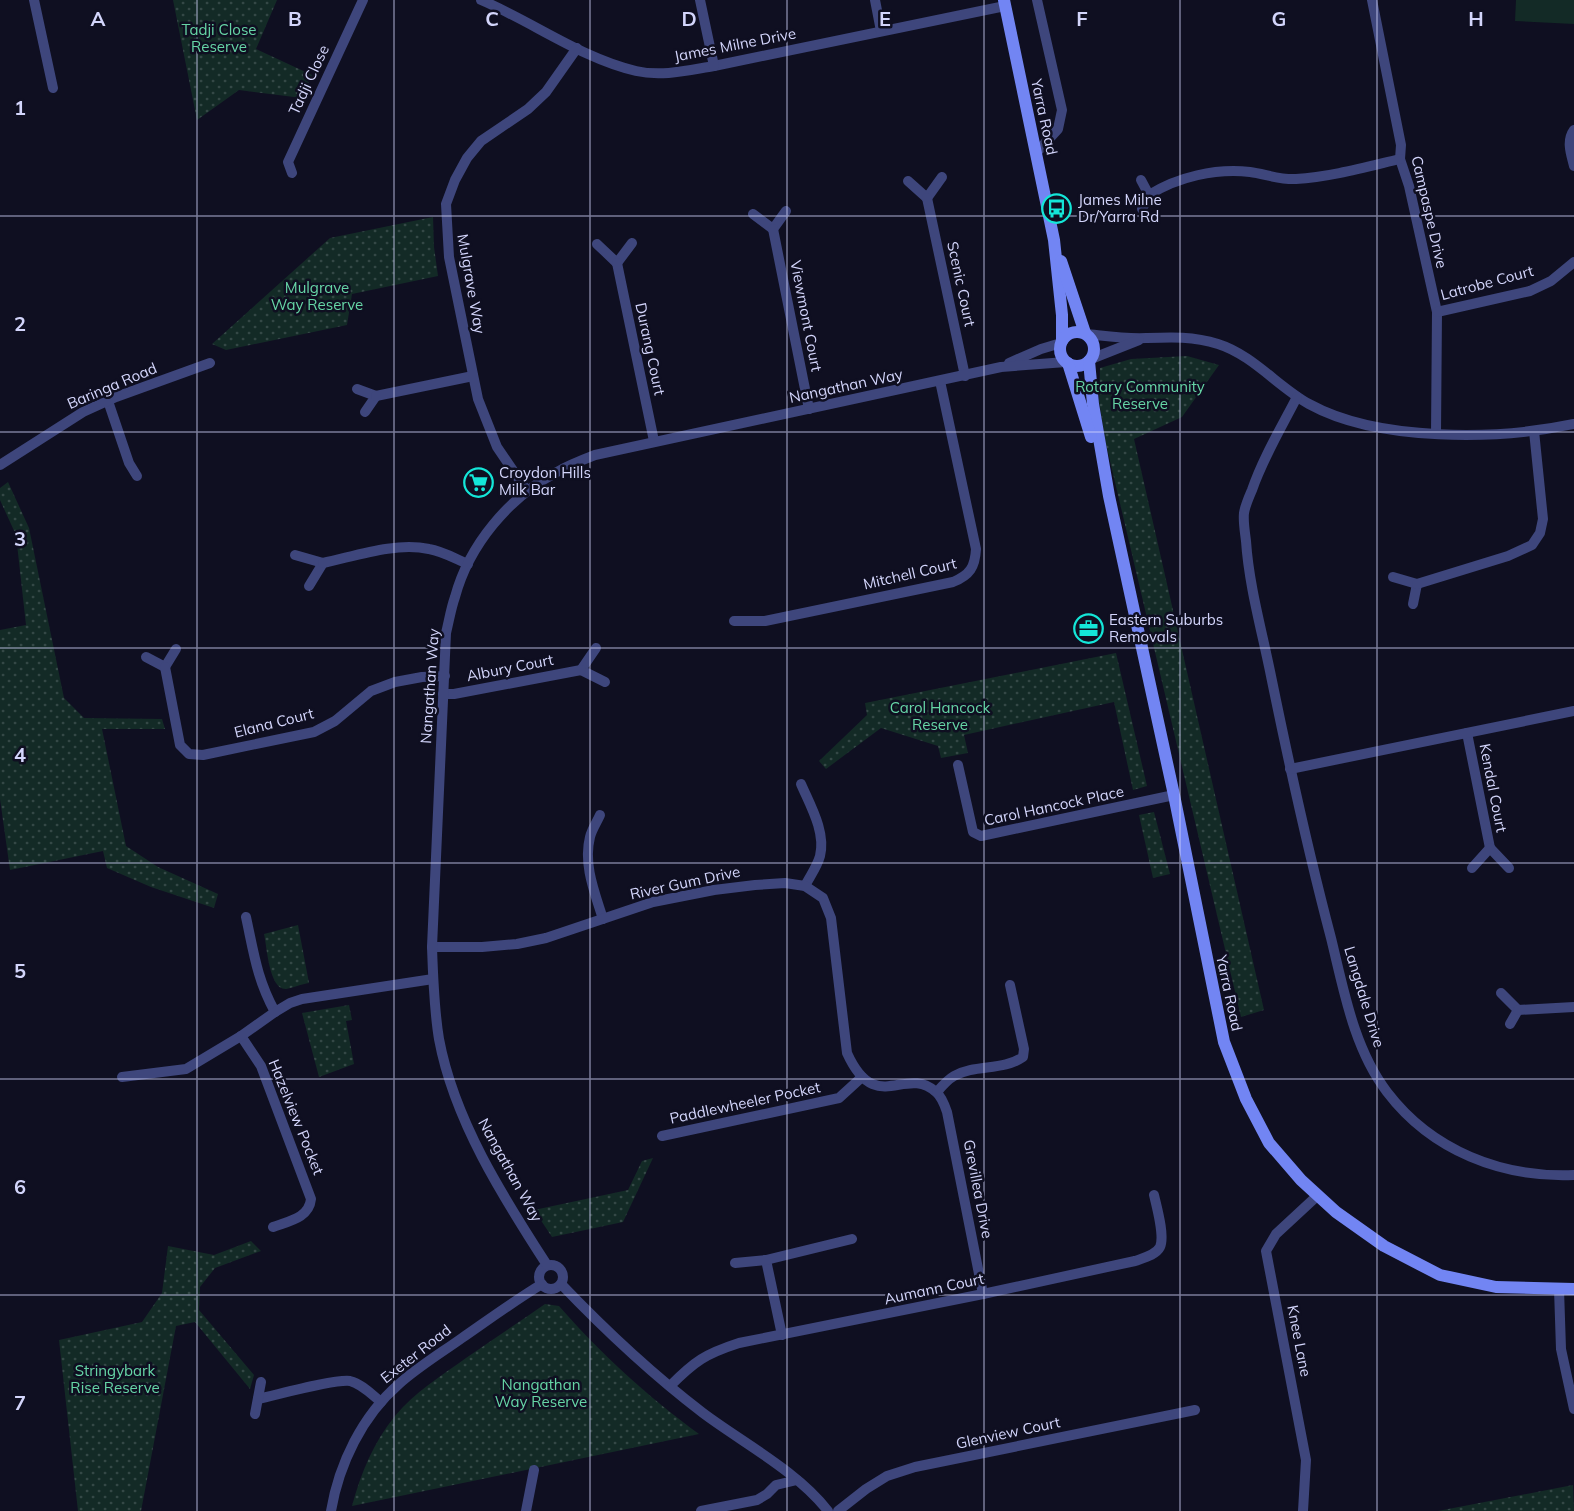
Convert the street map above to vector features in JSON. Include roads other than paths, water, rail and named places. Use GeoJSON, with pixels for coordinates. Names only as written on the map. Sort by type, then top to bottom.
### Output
{"type":"FeatureCollection","features":[{"type":"Feature","properties":{"kind":"main road","name":"Yarra Road"},"geometry":{"type":"LineString","coordinates":[[1005,3],[1054,240],[1062,315],[1061,342]]}},
{"type":"Feature","properties":{"kind":"main road","name":"Yarra Road"},"geometry":{"type":"LineString","coordinates":[[1054,240],[1085,334]]}},
{"type":"Feature","properties":{"kind":"main road"},"geometry":{"type":"LineString","coordinates":[[1079,332],[1085,334],[1093,343],[1093,354],[1090,360],[1081,365],[1067,362],[1061,354],[1061,342],[1069,334],[1079,332]]}},
{"type":"Feature","properties":{"kind":"main road","name":"Yarra Road"},"geometry":{"type":"LineString","coordinates":[[1090,360],[1091,393],[1109,496],[1174,795],[1224,1042],[1246,1099],[1269,1143],[1317,1196],[1384,1246],[1440,1275],[1496,1287],[1574,1289]]}},
{"type":"Feature","properties":{"kind":"main road","name":"Yarra Road"},"geometry":{"type":"LineString","coordinates":[[1067,362],[1109,496]]}},
{"type":"Feature","properties":{"kind":"street"},"geometry":{"type":"LineString","coordinates":[[34,0],[52,88]]}},
{"type":"Feature","properties":{"kind":"street","name":"Tadji Close"},"geometry":{"type":"LineString","coordinates":[[292,173],[288,162],[363,0]]}},
{"type":"Feature","properties":{"kind":"street","name":"James Milne Drive"},"geometry":{"type":"LineString","coordinates":[[481,0],[577,48],[638,72],[666,73],[714,66],[1005,3]]}},
{"type":"Feature","properties":{"kind":"street"},"geometry":{"type":"LineString","coordinates":[[700,0],[714,66]]}},
{"type":"Feature","properties":{"kind":"street"},"geometry":{"type":"LineString","coordinates":[[875,0],[881,31]]}},
{"type":"Feature","properties":{"kind":"street"},"geometry":{"type":"LineString","coordinates":[[1036,153],[1058,129],[1062,110],[1037,0]]}},
{"type":"Feature","properties":{"kind":"street","name":"Campaspe Drive"},"geometry":{"type":"LineString","coordinates":[[1372,0],[1401,145],[1400,159],[1409,186],[1437,312],[1436,433]]}},
{"type":"Feature","properties":{"kind":"street","name":"Mulgrave Way"},"geometry":{"type":"LineString","coordinates":[[527,491],[506,462],[491,434],[478,399],[449,257],[446,204],[454,180],[467,158],[481,141],[528,109],[546,92],[577,48]]}},
{"type":"Feature","properties":{"kind":"street"},"geometry":{"type":"LineString","coordinates":[[1574,130],[1569,143],[1574,166]]}},
{"type":"Feature","properties":{"kind":"street"},"geometry":{"type":"LineString","coordinates":[[1142,209],[1149,195],[1166,184],[1224,172],[1253,172],[1294,179],[1315,177],[1400,159]]}},
{"type":"Feature","properties":{"kind":"street"},"geometry":{"type":"LineString","coordinates":[[908,182],[927,198],[942,177]]}},
{"type":"Feature","properties":{"kind":"street"},"geometry":{"type":"LineString","coordinates":[[1140,180],[1149,195]]}},
{"type":"Feature","properties":{"kind":"street","name":"Scenic Court"},"geometry":{"type":"LineString","coordinates":[[927,198],[965,376]]}},
{"type":"Feature","properties":{"kind":"street"},"geometry":{"type":"LineString","coordinates":[[753,214],[773,229],[786,211]]}},
{"type":"Feature","properties":{"kind":"street","name":"Viewmont Court"},"geometry":{"type":"LineString","coordinates":[[773,229],[809,409]]}},
{"type":"Feature","properties":{"kind":"street"},"geometry":{"type":"LineString","coordinates":[[597,244],[617,263],[632,243]]}},
{"type":"Feature","properties":{"kind":"street","name":"Latrobe Court"},"geometry":{"type":"LineString","coordinates":[[1437,312],[1530,291],[1551,281],[1574,262]]}},
{"type":"Feature","properties":{"kind":"street","name":"Durang Court"},"geometry":{"type":"LineString","coordinates":[[617,263],[654,441]]}},
{"type":"Feature","properties":{"kind":"street"},"geometry":{"type":"LineString","coordinates":[[1085,334],[1145,338],[1187,337],[1220,345],[1255,365],[1297,397],[1322,411],[1371,427],[1436,433],[1500,434],[1574,424]]}},
{"type":"Feature","properties":{"kind":"street"},"geometry":{"type":"LineString","coordinates":[[1090,360],[1145,338]]}},
{"type":"Feature","properties":{"kind":"street","name":"Nangathan Way"},"geometry":{"type":"LineString","coordinates":[[1001,367],[1061,342]]}},
{"type":"Feature","properties":{"kind":"street","name":"Nangathan Way"},"geometry":{"type":"LineString","coordinates":[[547,1265],[477,1148],[456,1099],[439,1039],[432,947],[446,633],[455,595],[468,564],[495,522],[527,491],[557,471],[595,455],[1001,367],[1067,362]]}},
{"type":"Feature","properties":{"kind":"street","name":"Baringa Road"},"geometry":{"type":"LineString","coordinates":[[0,465],[83,412],[210,363]]}},
{"type":"Feature","properties":{"kind":"street"},"geometry":{"type":"LineString","coordinates":[[357,389],[376,396],[473,376]]}},
{"type":"Feature","properties":{"kind":"street","name":"Mitchell Court"},"geometry":{"type":"LineString","coordinates":[[734,621],[776,618],[953,582],[969,573],[976,560],[976,549],[940,381]]}},
{"type":"Feature","properties":{"kind":"street"},"geometry":{"type":"LineString","coordinates":[[365,412],[376,396]]}},
{"type":"Feature","properties":{"kind":"street","name":"Langdale Drive"},"geometry":{"type":"LineString","coordinates":[[1297,397],[1259,470],[1244,512],[1248,563],[1306,842],[1349,1010],[1372,1070],[1407,1115],[1430,1134],[1457,1152],[1481,1163],[1520,1173],[1574,1175]]}},
{"type":"Feature","properties":{"kind":"street"},"geometry":{"type":"LineString","coordinates":[[108,401],[129,463],[137,476]]}},
{"type":"Feature","properties":{"kind":"street"},"geometry":{"type":"LineString","coordinates":[[1392,577],[1417,584],[1508,556],[1532,545],[1540,533],[1543,519],[1534,431]]}},
{"type":"Feature","properties":{"kind":"street"},"geometry":{"type":"LineString","coordinates":[[295,555],[323,563],[370,553],[413,548],[429,549],[468,564]]}},
{"type":"Feature","properties":{"kind":"street"},"geometry":{"type":"LineString","coordinates":[[309,586],[323,563]]}},
{"type":"Feature","properties":{"kind":"street"},"geometry":{"type":"LineString","coordinates":[[1413,604],[1417,584]]}},
{"type":"Feature","properties":{"kind":"street"},"geometry":{"type":"LineString","coordinates":[[596,648],[581,670],[605,682]]}},
{"type":"Feature","properties":{"kind":"street"},"geometry":{"type":"LineString","coordinates":[[146,657],[165,667],[176,649]]}},
{"type":"Feature","properties":{"kind":"street","name":"Elana Court"},"geometry":{"type":"LineString","coordinates":[[165,667],[180,744],[189,754],[202,755],[314,732],[335,721],[371,691],[395,682],[445,676]]}},
{"type":"Feature","properties":{"kind":"street","name":"Albury Court"},"geometry":{"type":"LineString","coordinates":[[443,694],[454,694],[581,670]]}},
{"type":"Feature","properties":{"kind":"street"},"geometry":{"type":"LineString","coordinates":[[1290,769],[1574,711]]}},
{"type":"Feature","properties":{"kind":"street","name":"Kendal Court"},"geometry":{"type":"LineString","coordinates":[[1467,734],[1490,848],[1509,868]]}},
{"type":"Feature","properties":{"kind":"street","name":"Carol Hancock Place"},"geometry":{"type":"LineString","coordinates":[[958,765],[973,832],[981,837],[1174,795]]}},
{"type":"Feature","properties":{"kind":"street"},"geometry":{"type":"LineString","coordinates":[[801,784],[818,828],[821,853],[805,886],[823,898],[831,918],[847,1053],[854,1068],[862,1077],[871,1084],[886,1087],[924,1084],[937,1092],[955,1075],[1015,1062],[1023,1057],[1024,1049],[1010,985]]}},
{"type":"Feature","properties":{"kind":"street"},"geometry":{"type":"LineString","coordinates":[[600,815],[590,835],[588,853],[592,881],[603,919]]}},
{"type":"Feature","properties":{"kind":"street","name":"Kendal Court"},"geometry":{"type":"LineString","coordinates":[[1472,868],[1490,848]]}},
{"type":"Feature","properties":{"kind":"street","name":"River Gum Drive"},"geometry":{"type":"LineString","coordinates":[[432,947],[517,944],[546,938],[653,902],[714,890],[785,883],[805,886]]}},
{"type":"Feature","properties":{"kind":"street"},"geometry":{"type":"LineString","coordinates":[[246,917],[262,989],[275,1012]]}},
{"type":"Feature","properties":{"kind":"street"},"geometry":{"type":"LineString","coordinates":[[122,1077],[186,1069],[241,1036],[275,1012],[302,999],[433,979]]}},
{"type":"Feature","properties":{"kind":"street"},"geometry":{"type":"LineString","coordinates":[[1501,993],[1518,1010],[1574,1007]]}},
{"type":"Feature","properties":{"kind":"street"},"geometry":{"type":"LineString","coordinates":[[1510,1024],[1518,1010]]}},
{"type":"Feature","properties":{"kind":"street","name":"Hazelview Pocket"},"geometry":{"type":"LineString","coordinates":[[241,1036],[261,1066],[310,1191],[310,1206],[303,1216],[273,1227]]}},
{"type":"Feature","properties":{"kind":"street","name":"Paddlewheeler Pocket"},"geometry":{"type":"LineString","coordinates":[[662,1136],[839,1098],[862,1077]]}},
{"type":"Feature","properties":{"kind":"street","name":"Grevillea Drive"},"geometry":{"type":"LineString","coordinates":[[937,1092],[947,1112],[983,1294]]}},
{"type":"Feature","properties":{"kind":"street","name":"Aumann Court"},"geometry":{"type":"LineString","coordinates":[[670,1386],[693,1363],[708,1354],[739,1343],[983,1294],[1135,1261],[1151,1255],[1160,1248],[1162,1235],[1154,1196]]}},
{"type":"Feature","properties":{"kind":"street","name":"Knee Lane"},"geometry":{"type":"LineString","coordinates":[[1303,1511],[1306,1460],[1266,1251],[1276,1234],[1317,1196]]}},
{"type":"Feature","properties":{"kind":"street"},"geometry":{"type":"LineString","coordinates":[[735,1263],[766,1260],[852,1239]]}},
{"type":"Feature","properties":{"kind":"street"},"geometry":{"type":"LineString","coordinates":[[766,1260],[782,1335]]}},
{"type":"Feature","properties":{"kind":"street"},"geometry":{"type":"LineString","coordinates":[[547,1265],[555,1265],[561,1270],[564,1277],[561,1284],[551,1289],[542,1284],[539,1273],[547,1265]]}},
{"type":"Feature","properties":{"kind":"street","name":"Exeter Road"},"geometry":{"type":"LineString","coordinates":[[331,1511],[345,1463],[356,1438],[381,1402],[427,1362],[542,1284]]}},
{"type":"Feature","properties":{"kind":"street"},"geometry":{"type":"LineString","coordinates":[[561,1284],[634,1355],[670,1386],[702,1412],[797,1480],[828,1511]]}},
{"type":"Feature","properties":{"kind":"street"},"geometry":{"type":"LineString","coordinates":[[1559,1289],[1561,1349],[1574,1409]]}},
{"type":"Feature","properties":{"kind":"street"},"geometry":{"type":"LineString","coordinates":[[255,1414],[261,1382]]}},
{"type":"Feature","properties":{"kind":"street"},"geometry":{"type":"LineString","coordinates":[[258,1399],[336,1382],[350,1382],[361,1386],[381,1402]]}},
{"type":"Feature","properties":{"kind":"street","name":"Glenview Court"},"geometry":{"type":"LineString","coordinates":[[838,1511],[887,1476],[915,1467],[1195,1410]]}},
{"type":"Feature","properties":{"kind":"street"},"geometry":{"type":"LineString","coordinates":[[526,1511],[534,1470]]}},
{"type":"Feature","properties":{"kind":"street"},"geometry":{"type":"LineString","coordinates":[[701,1511],[757,1500],[776,1485],[797,1480]]}},
{"type":"Feature","properties":{"kind":"place","name":"James Milne Dr/Yarra Rd"},"geometry":{"type":"Point","coordinates":[1057,209]}},
{"type":"Feature","properties":{"kind":"place","name":"Croydon Hills Milk Bar"},"geometry":{"type":"Point","coordinates":[478,482]}},
{"type":"Feature","properties":{"kind":"place","name":"Eastern Suburbs Removals"},"geometry":{"type":"Point","coordinates":[1088,629]}},
{"type":"Feature","properties":{"kind":"park label","name":"Tadji Close Reserve"},"geometry":{"type":"Point","coordinates":[219,38]}},
{"type":"Feature","properties":{"kind":"park label","name":"Mulgrave Way Reserve"},"geometry":{"type":"Point","coordinates":[317,296]}},
{"type":"Feature","properties":{"kind":"park label","name":"Rotary Community Reserve"},"geometry":{"type":"Point","coordinates":[1140,396]}},
{"type":"Feature","properties":{"kind":"park label","name":"Carol Hancock Reserve"},"geometry":{"type":"Point","coordinates":[940,716]}},
{"type":"Feature","properties":{"kind":"park label","name":"Stringybark Rise Reserve"},"geometry":{"type":"Point","coordinates":[115,1380]}},
{"type":"Feature","properties":{"kind":"park label","name":"Nangathan Way Reserve"},"geometry":{"type":"Point","coordinates":[541,1394]}}]}
